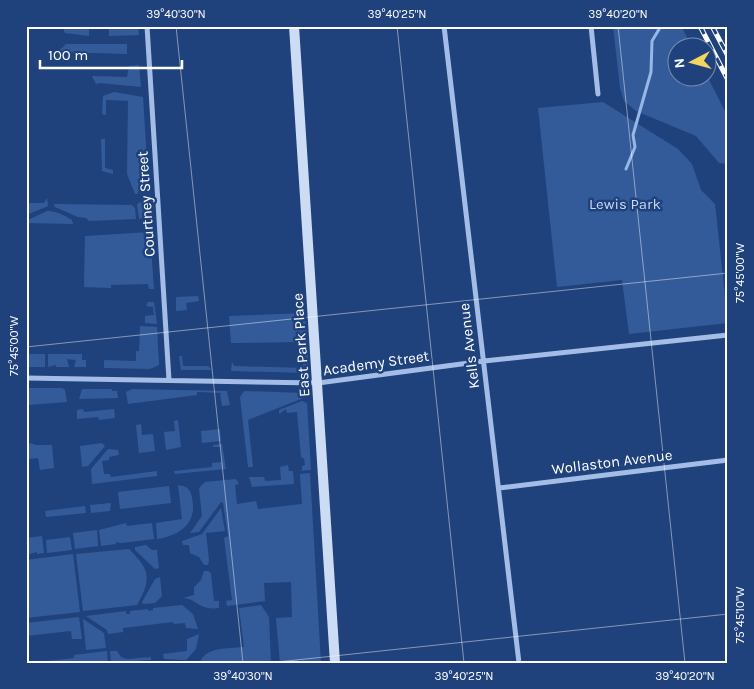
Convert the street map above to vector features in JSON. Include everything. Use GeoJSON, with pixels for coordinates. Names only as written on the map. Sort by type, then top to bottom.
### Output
{"type":"FeatureCollection","features":[{"type":"Feature","properties":{"kind":"street","name":"Courtney Street"},"geometry":{"type":"LineString","coordinates":[[147,26],[169,380]]}},
{"type":"Feature","properties":{"kind":"street","name":"East Park Place"},"geometry":{"type":"LineString","coordinates":[[294,26],[335,663]]}},
{"type":"Feature","properties":{"kind":"street","name":"Kells Avenue"},"geometry":{"type":"LineString","coordinates":[[444,26],[519,663]]}},
{"type":"Feature","properties":{"kind":"street"},"geometry":{"type":"LineString","coordinates":[[591,26],[598,94]]}},
{"type":"Feature","properties":{"kind":"street","name":"Academy Street"},"geometry":{"type":"LineString","coordinates":[[26,378],[318,383],[484,361],[728,335]]}},
{"type":"Feature","properties":{"kind":"street","name":"Wollaston Avenue"},"geometry":{"type":"LineString","coordinates":[[499,488],[728,460]]}},
{"type":"Feature","properties":{"kind":"green space"},"geometry":{"type":"Polygon","coordinates":[[[71,26],[89,26],[89,36],[65,33],[63,28],[70,28],[71,26]]]}},
{"type":"Feature","properties":{"kind":"green space"},"geometry":{"type":"Polygon","coordinates":[[[109,26],[138,26],[139,35],[109,36],[109,26]]]}},
{"type":"Feature","properties":{"kind":"green space"},"geometry":{"type":"Polygon","coordinates":[[[613,26],[681,26],[687,38],[666,38],[666,88],[713,88],[728,117],[728,164],[719,163],[696,136],[636,111],[624,101],[620,88],[613,26]]]}},
{"type":"Feature","properties":{"kind":"green space"},"geometry":{"type":"Polygon","coordinates":[[[66,44],[127,44],[127,54],[58,52],[66,44]]]}},
{"type":"Feature","properties":{"kind":"green space"},"geometry":{"type":"Polygon","coordinates":[[[139,65],[141,87],[96,84],[92,76],[127,77],[129,66],[139,65]]]}},
{"type":"Feature","properties":{"kind":"green space"},"geometry":{"type":"Polygon","coordinates":[[[114,92],[143,97],[147,162],[140,169],[140,188],[137,194],[135,194],[127,174],[128,101],[106,100],[106,115],[102,114],[103,96],[114,92]]]}},
{"type":"Feature","properties":{"kind":"green space","name":"Lewis Park"},"geometry":{"type":"Polygon","coordinates":[[[603,102],[678,149],[692,164],[701,190],[715,204],[728,323],[629,334],[622,280],[557,287],[538,108],[603,102]]]}},
{"type":"Feature","properties":{"kind":"green space"},"geometry":{"type":"Polygon","coordinates":[[[101,139],[105,139],[105,168],[113,170],[113,174],[102,171],[101,139]]]}},
{"type":"Feature","properties":{"kind":"green space"},"geometry":{"type":"Polygon","coordinates":[[[47,198],[48,206],[26,215],[26,203],[44,203],[47,198]]]}},
{"type":"Feature","properties":{"kind":"green space"},"geometry":{"type":"Polygon","coordinates":[[[143,201],[149,204],[150,216],[139,219],[137,204],[143,201]]]}},
{"type":"Feature","properties":{"kind":"green space"},"geometry":{"type":"Polygon","coordinates":[[[54,204],[132,205],[135,208],[136,219],[89,221],[86,218],[78,217],[55,207],[54,204]]]}},
{"type":"Feature","properties":{"kind":"green space"},"geometry":{"type":"Polygon","coordinates":[[[47,211],[63,215],[72,220],[73,224],[26,223],[26,221],[47,211]]]}},
{"type":"Feature","properties":{"kind":"green space"},"geometry":{"type":"Polygon","coordinates":[[[150,232],[154,289],[149,289],[148,284],[111,285],[111,288],[84,287],[85,236],[150,232]]]}},
{"type":"Feature","properties":{"kind":"green space"},"geometry":{"type":"Polygon","coordinates":[[[198,296],[199,301],[186,303],[187,310],[176,311],[176,297],[198,296]]]}},
{"type":"Feature","properties":{"kind":"green space"},"geometry":{"type":"Polygon","coordinates":[[[148,302],[154,302],[157,324],[145,323],[145,316],[154,315],[153,307],[146,306],[148,302]]]}},
{"type":"Feature","properties":{"kind":"green space"},"geometry":{"type":"Polygon","coordinates":[[[305,313],[309,373],[231,371],[232,362],[234,366],[303,368],[302,342],[231,343],[229,316],[305,313]]]}},
{"type":"Feature","properties":{"kind":"green space"},"geometry":{"type":"Polygon","coordinates":[[[140,326],[157,327],[159,365],[150,369],[104,368],[104,360],[136,361],[136,351],[139,351],[140,326]]]}},
{"type":"Feature","properties":{"kind":"green space"},"geometry":{"type":"Polygon","coordinates":[[[26,354],[45,354],[45,367],[26,367],[26,354]]]}},
{"type":"Feature","properties":{"kind":"green space"},"geometry":{"type":"Polygon","coordinates":[[[48,354],[82,354],[82,360],[86,360],[86,367],[74,367],[76,360],[67,359],[69,367],[56,367],[56,365],[48,367],[48,354]]]}},
{"type":"Feature","properties":{"kind":"green space"},"geometry":{"type":"Polygon","coordinates":[[[179,356],[182,356],[183,366],[208,366],[212,370],[181,370],[179,356]]]}},
{"type":"Feature","properties":{"kind":"green space"},"geometry":{"type":"Polygon","coordinates":[[[26,388],[62,388],[65,390],[67,402],[28,405],[26,403],[26,388]]]}},
{"type":"Feature","properties":{"kind":"green space"},"geometry":{"type":"Polygon","coordinates":[[[82,389],[112,389],[112,391],[117,391],[118,398],[79,399],[82,389]]]}},
{"type":"Feature","properties":{"kind":"green space"},"geometry":{"type":"Polygon","coordinates":[[[132,389],[227,391],[230,405],[222,406],[220,394],[222,393],[197,392],[197,395],[128,404],[126,392],[132,389]]]}},
{"type":"Feature","properties":{"kind":"green space"},"geometry":{"type":"Polygon","coordinates":[[[244,391],[305,393],[306,397],[248,420],[253,467],[248,467],[240,397],[244,391]]]}},
{"type":"Feature","properties":{"kind":"green space"},"geometry":{"type":"Polygon","coordinates":[[[302,401],[307,403],[311,470],[299,471],[305,465],[304,459],[301,457],[297,412],[287,413],[286,409],[279,414],[279,410],[302,401]]]}},
{"type":"Feature","properties":{"kind":"green space"},"geometry":{"type":"Polygon","coordinates":[[[83,409],[84,412],[114,409],[115,418],[99,420],[98,417],[77,419],[77,410],[83,409]]]}},
{"type":"Feature","properties":{"kind":"green space"},"geometry":{"type":"Polygon","coordinates":[[[178,420],[181,447],[166,450],[164,432],[175,431],[174,421],[178,420]]]}},
{"type":"Feature","properties":{"kind":"green space"},"geometry":{"type":"Polygon","coordinates":[[[141,424],[142,435],[153,434],[155,451],[139,453],[136,425],[141,424]]]}},
{"type":"Feature","properties":{"kind":"green space"},"geometry":{"type":"Polygon","coordinates":[[[220,429],[221,441],[202,443],[201,431],[220,429]]]}},
{"type":"Feature","properties":{"kind":"green space"},"geometry":{"type":"Polygon","coordinates":[[[26,442],[36,445],[52,445],[54,468],[40,470],[38,458],[29,459],[26,442]]]}},
{"type":"Feature","properties":{"kind":"green space"},"geometry":{"type":"Polygon","coordinates":[[[102,443],[105,446],[88,466],[82,467],[80,446],[102,443]]]}},
{"type":"Feature","properties":{"kind":"green space"},"geometry":{"type":"Polygon","coordinates":[[[222,444],[226,469],[175,474],[174,471],[212,467],[212,463],[222,462],[221,447],[213,447],[213,445],[222,444]]]}},
{"type":"Feature","properties":{"kind":"green space"},"geometry":{"type":"Polygon","coordinates":[[[108,449],[118,450],[119,455],[102,461],[104,474],[110,474],[111,477],[157,471],[157,476],[92,484],[91,469],[108,449]]]}},
{"type":"Feature","properties":{"kind":"green space"},"geometry":{"type":"Polygon","coordinates":[[[288,465],[289,471],[293,471],[294,484],[252,487],[249,477],[264,477],[265,481],[281,480],[280,467],[288,465]]]}},
{"type":"Feature","properties":{"kind":"green space"},"geometry":{"type":"Polygon","coordinates":[[[310,473],[321,663],[280,663],[276,618],[292,617],[291,582],[264,583],[265,601],[227,606],[226,601],[232,600],[224,538],[228,536],[223,503],[221,502],[199,532],[190,533],[202,516],[199,488],[205,482],[236,479],[239,484],[235,485],[237,504],[256,501],[258,509],[302,504],[300,474],[310,473]]]}},
{"type":"Feature","properties":{"kind":"green space"},"geometry":{"type":"Polygon","coordinates":[[[178,485],[186,487],[191,495],[193,512],[191,519],[183,529],[164,538],[157,539],[156,523],[182,519],[178,485]]]}},
{"type":"Feature","properties":{"kind":"green space"},"geometry":{"type":"Polygon","coordinates":[[[169,486],[171,503],[120,509],[118,492],[169,486]]]}},
{"type":"Feature","properties":{"kind":"green space"},"geometry":{"type":"Polygon","coordinates":[[[111,503],[110,511],[91,513],[90,505],[111,503]]]}},
{"type":"Feature","properties":{"kind":"green space"},"geometry":{"type":"Polygon","coordinates":[[[85,506],[86,513],[46,517],[45,511],[85,506]]]}},
{"type":"Feature","properties":{"kind":"green space"},"geometry":{"type":"Polygon","coordinates":[[[221,508],[225,531],[206,533],[209,560],[208,565],[204,565],[199,557],[190,553],[189,545],[183,545],[182,541],[202,534],[221,508]]]}},
{"type":"Feature","properties":{"kind":"green space"},"geometry":{"type":"Polygon","coordinates":[[[126,523],[127,526],[152,523],[154,539],[116,542],[116,544],[101,546],[99,530],[126,523]]]}},
{"type":"Feature","properties":{"kind":"green space"},"geometry":{"type":"Polygon","coordinates":[[[97,530],[98,546],[75,549],[73,533],[97,530]]]}},
{"type":"Feature","properties":{"kind":"green space"},"geometry":{"type":"Polygon","coordinates":[[[42,536],[44,553],[37,554],[37,552],[26,555],[26,538],[42,536]]]}},
{"type":"Feature","properties":{"kind":"green space"},"geometry":{"type":"Polygon","coordinates":[[[70,537],[72,550],[47,553],[46,540],[70,537]]]}},
{"type":"Feature","properties":{"kind":"green space"},"geometry":{"type":"Polygon","coordinates":[[[146,545],[152,550],[157,550],[159,568],[155,569],[135,550],[135,547],[146,545]]]}},
{"type":"Feature","properties":{"kind":"green space"},"geometry":{"type":"Polygon","coordinates":[[[129,549],[145,569],[147,581],[137,605],[83,611],[76,554],[129,549]]]}},
{"type":"Feature","properties":{"kind":"green space"},"geometry":{"type":"Polygon","coordinates":[[[73,554],[80,612],[26,618],[26,560],[73,554]]]}},
{"type":"Feature","properties":{"kind":"green space"},"geometry":{"type":"Polygon","coordinates":[[[204,571],[209,571],[211,574],[214,601],[219,601],[219,608],[207,608],[192,600],[183,598],[194,595],[194,587],[201,580],[204,571]]]}},
{"type":"Feature","properties":{"kind":"green space"},"geometry":{"type":"Polygon","coordinates":[[[160,577],[162,596],[155,603],[143,604],[142,602],[155,579],[160,577]]]}},
{"type":"Feature","properties":{"kind":"green space"},"geometry":{"type":"Polygon","coordinates":[[[182,605],[193,614],[198,629],[186,628],[185,623],[174,624],[173,622],[123,628],[123,632],[108,634],[107,630],[86,616],[126,611],[126,614],[130,614],[130,611],[148,609],[148,611],[153,610],[153,608],[182,605]]]}},
{"type":"Feature","properties":{"kind":"green space"},"geometry":{"type":"Polygon","coordinates":[[[261,605],[269,617],[271,663],[200,663],[212,651],[244,647],[239,608],[261,605]]]}},
{"type":"Feature","properties":{"kind":"green space"},"geometry":{"type":"Polygon","coordinates":[[[79,617],[82,639],[72,639],[71,631],[26,636],[26,623],[79,617]]]}},
{"type":"Feature","properties":{"kind":"green space"},"geometry":{"type":"Polygon","coordinates":[[[83,619],[104,633],[106,648],[86,650],[83,619]]]}},
{"type":"Feature","properties":{"kind":"green space"},"geometry":{"type":"Polygon","coordinates":[[[199,634],[196,649],[186,660],[164,659],[163,654],[187,651],[187,639],[199,634]]]}},
{"type":"Feature","properties":{"kind":"green space"},"geometry":{"type":"Polygon","coordinates":[[[107,651],[108,663],[29,663],[74,658],[74,655],[107,651]]]}},
{"type":"Feature","properties":{"kind":"green space"},"geometry":{"type":"Polygon","coordinates":[[[110,651],[117,651],[121,657],[127,659],[151,657],[151,660],[111,663],[110,651]]]}},
{"type":"Feature","properties":{"kind":"waterway"},"geometry":{"type":"LineString","coordinates":[[626,169],[635,147],[633,135],[651,72],[652,41],[661,26]]}},
{"type":"Feature","properties":{"kind":"railway"},"geometry":{"type":"LineString","coordinates":[[700,26],[728,80]]}},
{"type":"Feature","properties":{"kind":"railway"},"geometry":{"type":"LineString","coordinates":[[712,26],[728,56]]}}]}
